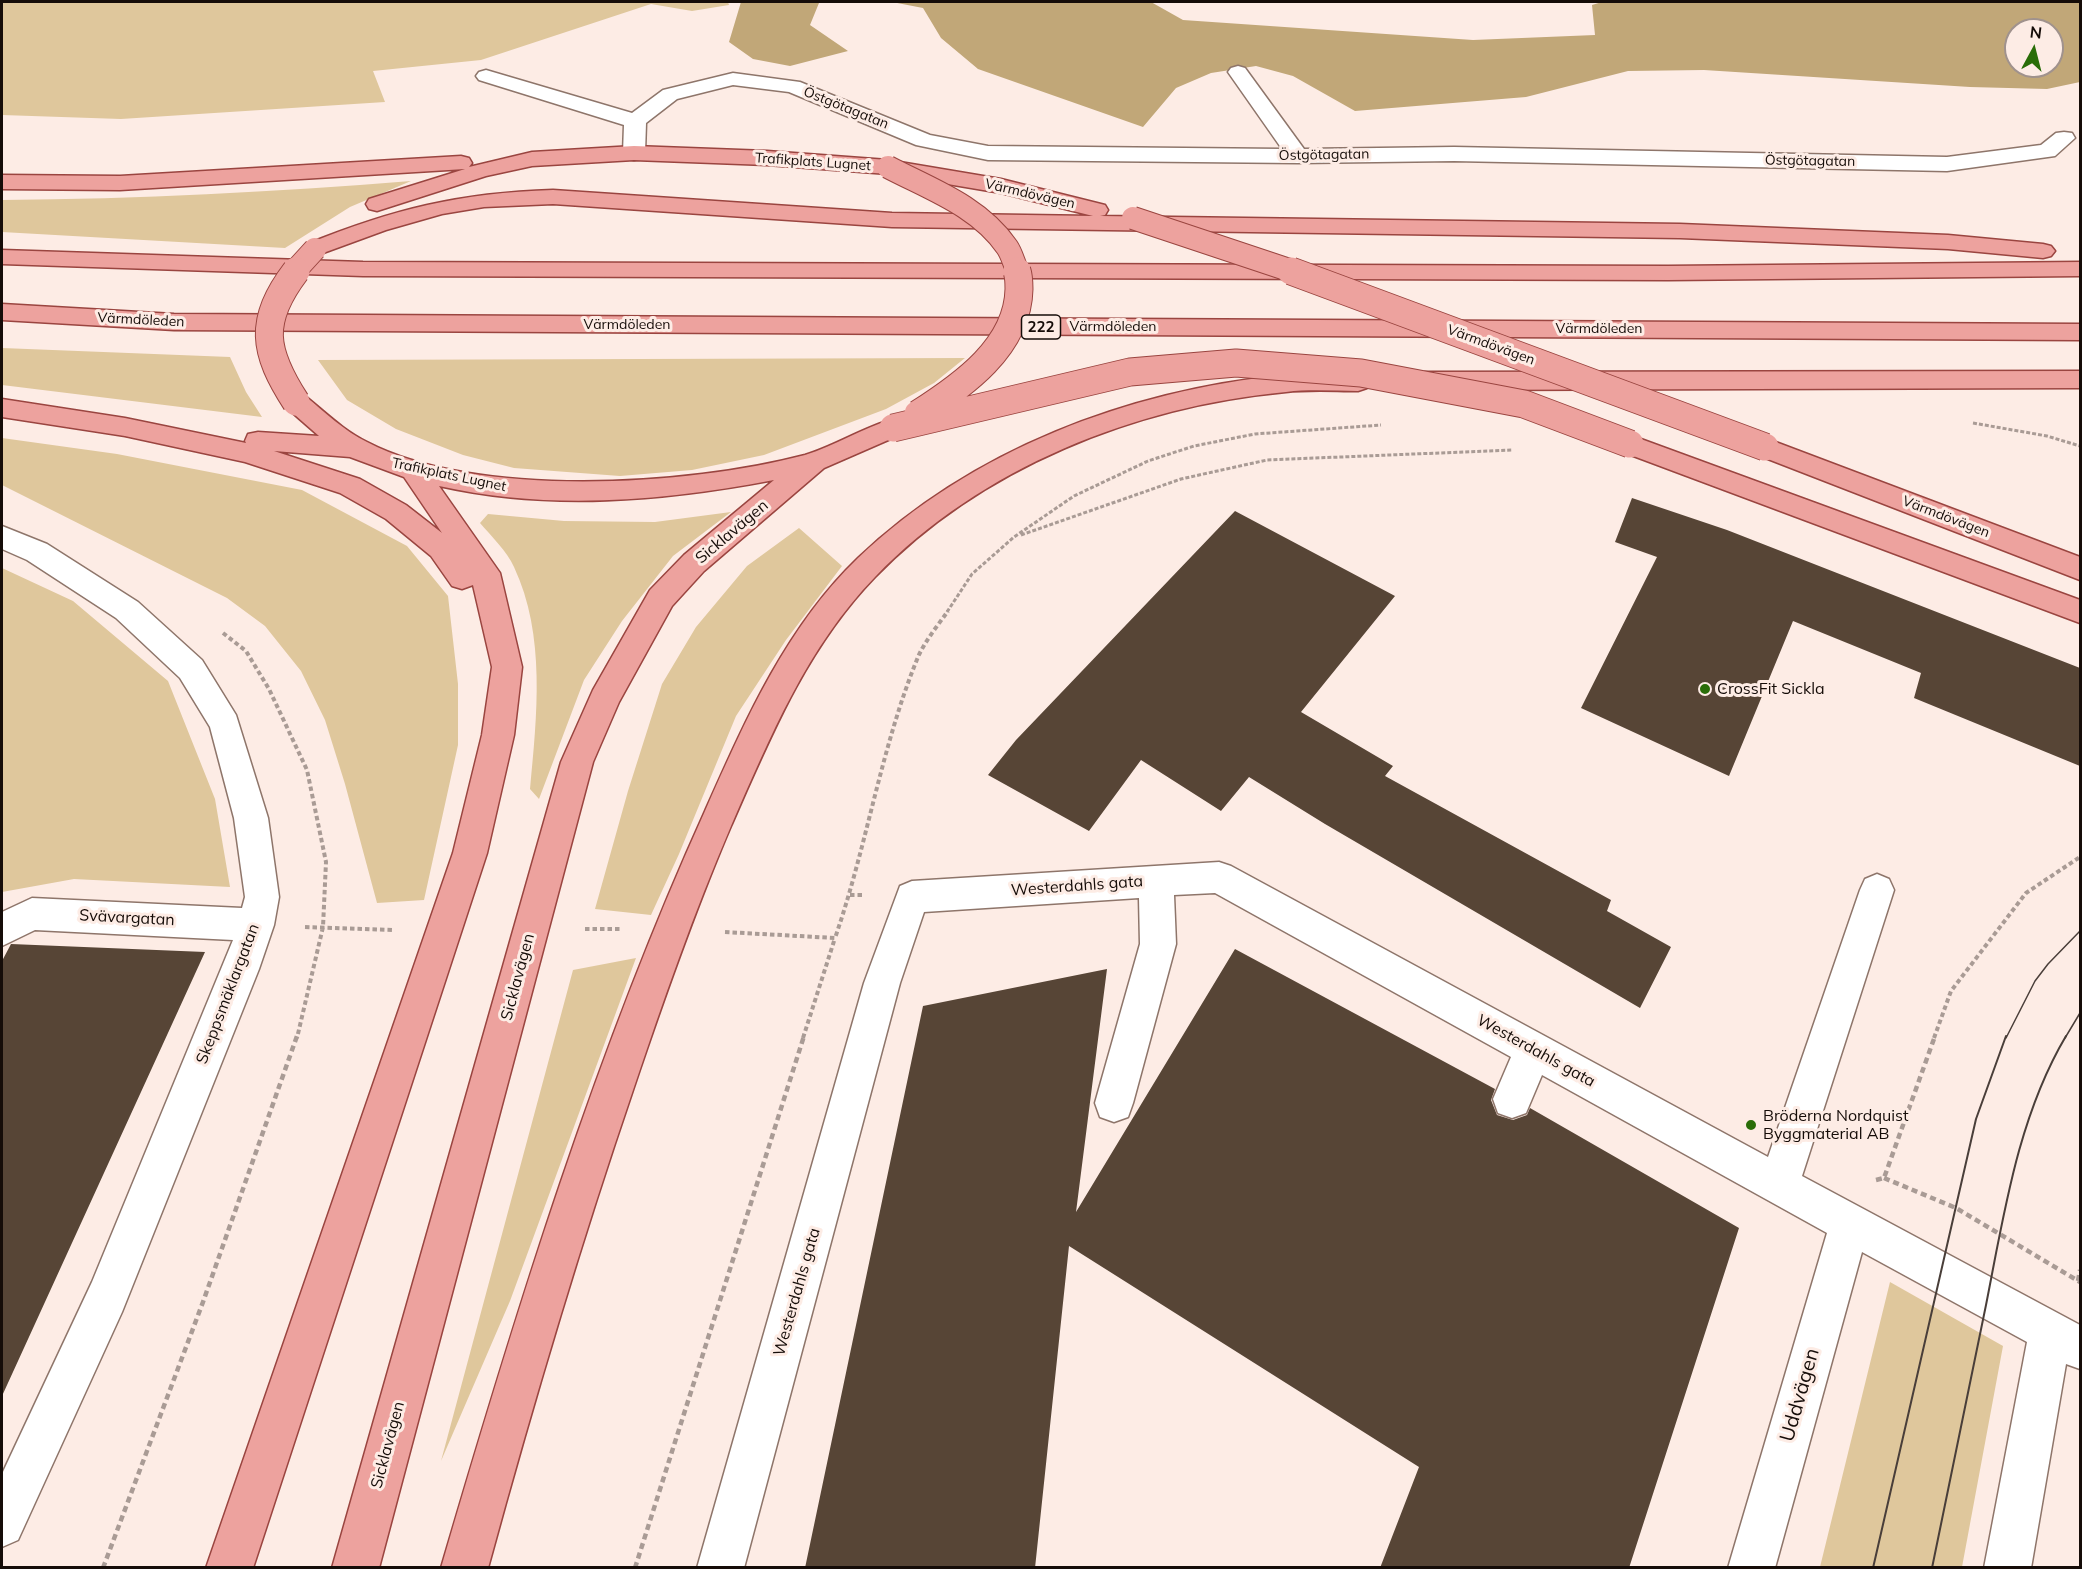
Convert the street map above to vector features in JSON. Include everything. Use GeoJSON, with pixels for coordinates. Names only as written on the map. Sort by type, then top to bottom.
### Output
{"type":"FeatureCollection","features":[{"type":"Feature","properties":{"kind":"main road","name":"Trafikplats Lugnet"},"geometry":{"type":"LineString","coordinates":[[634,153],[767,158],[888,167],[982,219],[1007,245],[1020,270],[1022,289],[1010,331],[978,369],[928,408],[892,428],[815,461],[684,486],[607,492],[544,492],[493,487],[414,471],[355,448],[296,402],[275,369],[268,351],[267,334],[270,316],[277,298],[289,279],[315,249],[339,228],[376,205],[480,171],[532,159],[634,153]]}},
{"type":"Feature","properties":{"kind":"main road"},"geometry":{"type":"LineString","coordinates":[[2,182],[120,183],[532,159]]}},
{"type":"Feature","properties":{"kind":"main road","name":"Värmdövägen"},"geometry":{"type":"LineString","coordinates":[[888,167],[1001,186],[1133,218],[1248,255],[1765,447],[2080,569]]}},
{"type":"Feature","properties":{"kind":"main road"},"geometry":{"type":"LineString","coordinates":[[315,249],[355,233],[441,207],[498,199],[553,197],[892,220],[1680,231],[1948,242],[2080,254]]}},
{"type":"Feature","properties":{"kind":"main road"},"geometry":{"type":"LineString","coordinates":[[2,257],[48,261],[387,269],[1632,273],[2080,269]]}},
{"type":"Feature","properties":{"kind":"main road","name":"Värmdöleden"},"geometry":{"type":"LineString","coordinates":[[2,312],[186,322],[2080,332]]}},
{"type":"Feature","properties":{"kind":"main road"},"geometry":{"type":"LineString","coordinates":[[892,428],[1130,372],[1236,363],[1361,373],[1524,404],[2080,612]]}},
{"type":"Feature","properties":{"kind":"main road"},"geometry":{"type":"LineString","coordinates":[[464,1568],[570,1214],[688,885],[711,833],[774,693],[803,645],[866,568],[907,531],[942,505],[999,470],[1073,434],[1154,408],[1209,395],[1285,383],[1479,380],[2080,380]]}},
{"type":"Feature","properties":{"kind":"main road"},"geometry":{"type":"LineString","coordinates":[[2,408],[125,427],[281,444],[355,448]]}},
{"type":"Feature","properties":{"kind":"main road"},"geometry":{"type":"LineString","coordinates":[[125,427],[248,453],[350,486],[396,512],[441,548],[469,589],[488,643],[498,735]]}},
{"type":"Feature","properties":{"kind":"main road","name":"Sicklavägen"},"geometry":{"type":"LineString","coordinates":[[355,1568],[577,762],[604,699],[661,598],[694,563],[815,461]]}},
{"type":"Feature","properties":{"kind":"main road"},"geometry":{"type":"LineString","coordinates":[[229,1568],[470,853],[498,735],[507,667],[485,573],[414,471]]}},
{"type":"Feature","properties":{"kind":"street"},"geometry":{"type":"LineString","coordinates":[[1238,72],[1298,156]]}},
{"type":"Feature","properties":{"kind":"street"},"geometry":{"type":"LineString","coordinates":[[486,76],[634,121],[634,153]]}},
{"type":"Feature","properties":{"kind":"street","name":"Östgötagatan"},"geometry":{"type":"LineString","coordinates":[[634,121],[670,94],[733,79],[793,86],[924,140],[988,153],[1298,156],[1454,153],[1947,164],[2047,151],[2064,138]]}},
{"type":"Feature","properties":{"kind":"street","name":"Skeppsmäklargatan"},"geometry":{"type":"LineString","coordinates":[[2,537],[37,552],[127,610],[191,669],[225,724],[252,818],[261,897],[256,925],[241,969],[107,1297],[2,1524]]}},
{"type":"Feature","properties":{"kind":"street","name":"Westerdahls gata"},"geometry":{"type":"LineString","coordinates":[[720,1568],[882,984],[912,897],[1219,877],[1792,1192],[2065,1339]]}},
{"type":"Feature","properties":{"kind":"street"},"geometry":{"type":"LineString","coordinates":[[1114,1103],[1158,944],[1156,881]]}},
{"type":"Feature","properties":{"kind":"street"},"geometry":{"type":"LineString","coordinates":[[1792,1192],[1877,890]]}},
{"type":"Feature","properties":{"kind":"street","name":"Svävargatan"},"geometry":{"type":"LineString","coordinates":[[2,930],[32,914],[256,925]]}},
{"type":"Feature","properties":{"kind":"street"},"geometry":{"type":"LineString","coordinates":[[1512,1099],[1533,1050]]}},
{"type":"Feature","properties":{"kind":"street","name":"Uddvägen"},"geometry":{"type":"LineString","coordinates":[[1751,1568],[1850,1223]]}},
{"type":"Feature","properties":{"kind":"street"},"geometry":{"type":"LineString","coordinates":[[2007,1568],[2065,1339]]}},
{"type":"Feature","properties":{"kind":"path"},"geometry":{"type":"LineString","coordinates":[[635,1568],[850,895],[888,747],[919,655],[972,574],[1014,537],[1181,479],[1267,460],[1520,450]]}},
{"type":"Feature","properties":{"kind":"path"},"geometry":{"type":"LineString","coordinates":[[1884,1178],[1951,991],[2026,892],[2080,857]]}},
{"type":"Feature","properties":{"kind":"path"},"geometry":{"type":"LineString","coordinates":[[103,1568],[203,1302],[301,1025],[323,927],[397,930]]}},
{"type":"Feature","properties":{"kind":"path"},"geometry":{"type":"LineString","coordinates":[[585,929],[621,929]]}},
{"type":"Feature","properties":{"kind":"path"},"geometry":{"type":"LineString","coordinates":[[725,932],[835,938]]}},
{"type":"Feature","properties":{"kind":"path"},"geometry":{"type":"LineString","coordinates":[[1792,1192],[1884,1178],[1956,1208],[2079,1282],[2080,1270]]}},
{"type":"Feature","properties":{"kind":"shaded area"},"geometry":{"type":"Polygon","coordinates":[[[728,2],[729,5],[692,11],[651,4],[481,60],[373,71],[385,102],[121,119],[2,115],[2,3],[728,2]]]}},
{"type":"Feature","properties":{"kind":"shaded area"},"geometry":{"type":"Polygon","coordinates":[[[741,2],[826,2],[819,3],[810,25],[848,51],[790,66],[753,59],[729,42],[741,2]]]}},
{"type":"Feature","properties":{"kind":"shaded area"},"geometry":{"type":"Polygon","coordinates":[[[892,2],[1151,2],[1183,20],[1473,40],[1595,35],[1592,5],[1602,2],[2080,2],[2080,82],[2047,89],[1970,87],[1704,70],[1628,71],[1526,97],[1355,111],[1293,76],[1256,66],[1211,73],[1176,88],[1143,127],[978,69],[941,38],[923,8],[892,2]]]}},
{"type":"Feature","properties":{"kind":"shaded area"},"geometry":{"type":"Polygon","coordinates":[[[411,181],[350,207],[285,248],[2,232],[2,200],[206,194],[411,181]]]}},
{"type":"Feature","properties":{"kind":"shaded area"},"geometry":{"type":"Polygon","coordinates":[[[2,348],[230,357],[246,392],[262,417],[2,385],[2,348]]]}},
{"type":"Feature","properties":{"kind":"shaded area"},"geometry":{"type":"Polygon","coordinates":[[[965,358],[934,383],[886,409],[764,455],[692,470],[620,476],[514,468],[463,455],[396,429],[347,400],[318,360],[965,358]]]}},
{"type":"Feature","properties":{"kind":"shaded area"},"geometry":{"type":"Polygon","coordinates":[[[2,438],[117,454],[302,490],[407,546],[448,596],[458,684],[458,745],[424,900],[377,903],[325,720],[301,671],[265,626],[227,598],[2,485],[2,438]]]}},
{"type":"Feature","properties":{"kind":"shaded area"},"geometry":{"type":"Polygon","coordinates":[[[731,512],[673,556],[622,621],[584,680],[539,799],[530,789],[537,676],[531,620],[524,593],[511,561],[480,523],[488,514],[564,521],[655,522],[731,512]]]}},
{"type":"Feature","properties":{"kind":"shaded area"},"geometry":{"type":"Polygon","coordinates":[[[799,528],[842,566],[786,640],[736,716],[651,915],[595,909],[628,791],[662,684],[696,627],[747,566],[799,528]]]}},
{"type":"Feature","properties":{"kind":"shaded area"},"geometry":{"type":"Polygon","coordinates":[[[2,568],[73,601],[168,681],[215,799],[230,887],[74,879],[2,892],[2,568]]]}},
{"type":"Feature","properties":{"kind":"shaded area"},"geometry":{"type":"Polygon","coordinates":[[[636,958],[510,1301],[441,1461],[573,970],[636,958]]]}},
{"type":"Feature","properties":{"kind":"shaded area"},"geometry":{"type":"Polygon","coordinates":[[[1890,1282],[2003,1346],[1962,1567],[1820,1567],[1890,1282]]]}},
{"type":"Feature","properties":{"kind":"building"},"geometry":{"type":"Polygon","coordinates":[[[1632,498],[1727,530],[2080,668],[2080,766],[1914,698],[1921,673],[1793,621],[1729,776],[1581,708],[1657,557],[1615,542],[1632,498]]]}},
{"type":"Feature","properties":{"kind":"building"},"geometry":{"type":"Polygon","coordinates":[[[1235,511],[1395,596],[1301,712],[1393,766],[1385,776],[1611,900],[1607,911],[1671,947],[1640,1008],[1325,824],[1249,777],[1221,811],[1141,760],[1089,831],[988,775],[1016,740],[1235,511]]]}},
{"type":"Feature","properties":{"kind":"building"},"geometry":{"type":"Polygon","coordinates":[[[11,944],[205,952],[2,1396],[2,961],[11,944]]]}},
{"type":"Feature","properties":{"kind":"building"},"geometry":{"type":"Polygon","coordinates":[[[1235,949],[1495,1089],[1491,1100],[1497,1115],[1513,1120],[1527,1115],[1530,1108],[1739,1228],[1629,1568],[1380,1568],[1419,1467],[1069,1246],[1035,1568],[805,1568],[923,1006],[1107,969],[1076,1212],[1235,949]]]}},
{"type":"Feature","properties":{"kind":"tram line"},"geometry":{"type":"LineString","coordinates":[[2006,1038],[2035,981],[2080,931]]}},
{"type":"Feature","properties":{"kind":"tram line"},"geometry":{"type":"LineString","coordinates":[[2065,1038],[2080,1013]]}},
{"type":"Feature","properties":{"kind":"tram line"},"geometry":{"type":"LineString","coordinates":[[1873,1568],[1976,1119],[2006,1036]]}},
{"type":"Feature","properties":{"kind":"tram line"},"geometry":{"type":"LineString","coordinates":[[1932,1568],[2015,1167],[2036,1099],[2066,1036]]}},
{"type":"Feature","properties":{"kind":"place","name":"CrossFit Sickla"},"geometry":{"type":"Point","coordinates":[1705,689]}},
{"type":"Feature","properties":{"kind":"place","name":"Bröderna Nordquist Byggmaterial AB"},"geometry":{"type":"Point","coordinates":[1751,1125]}}]}
